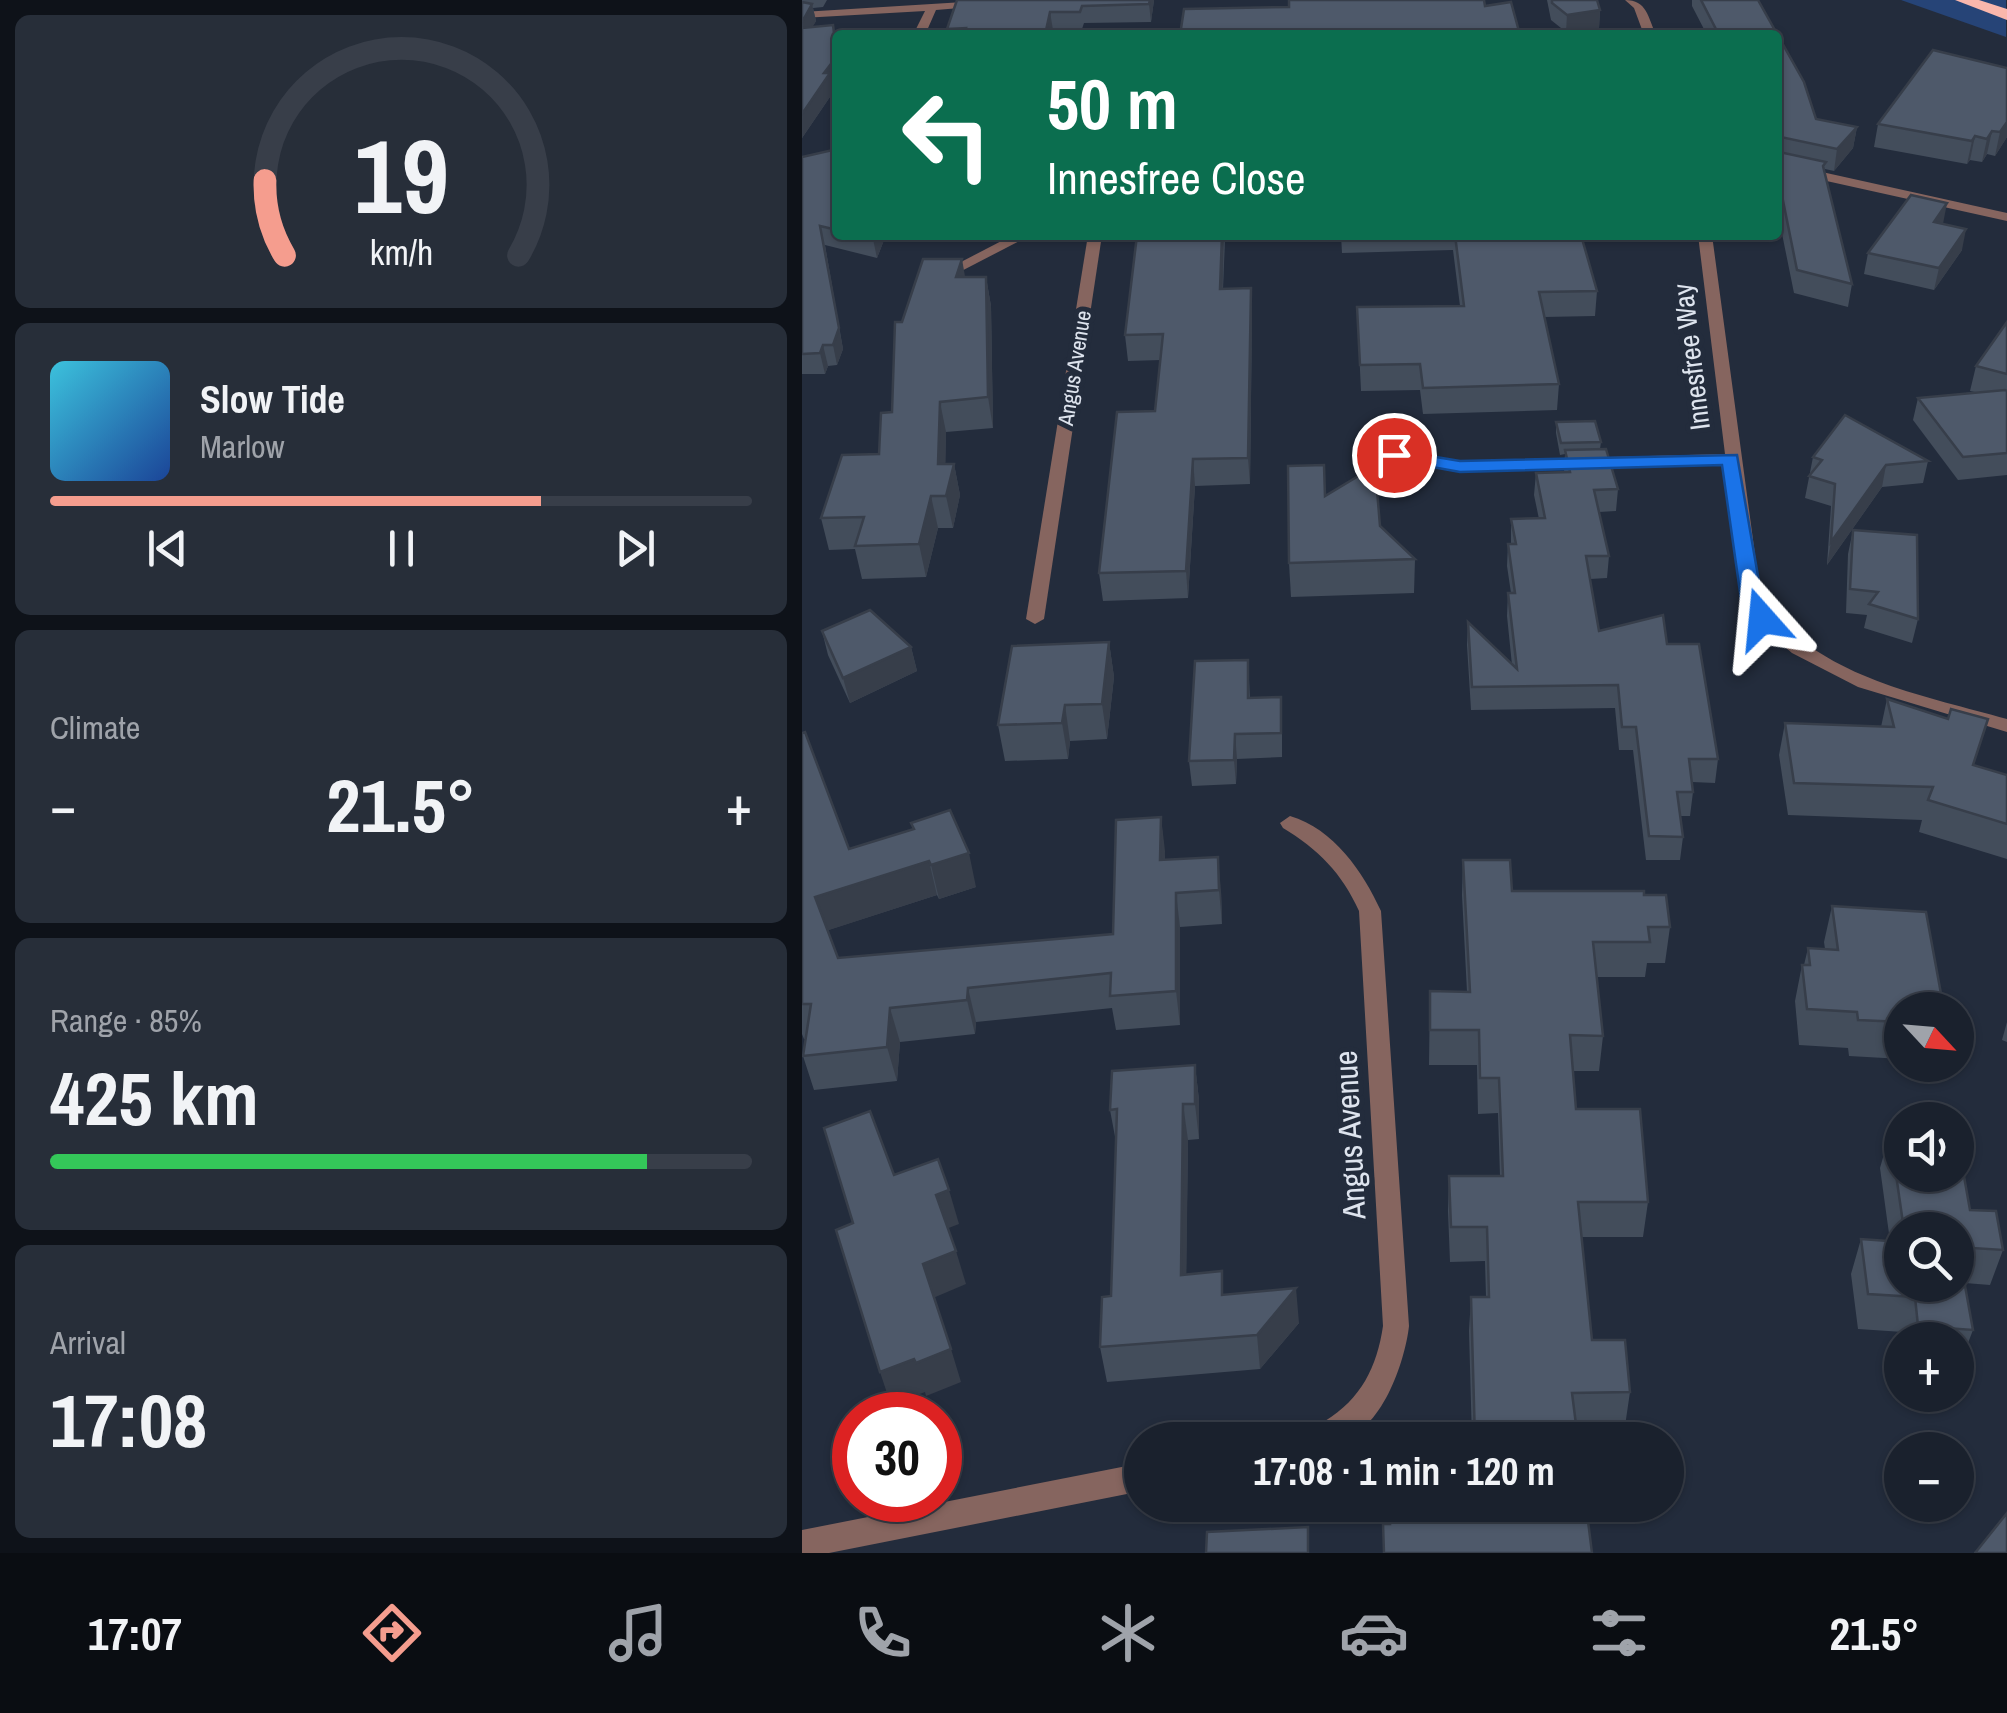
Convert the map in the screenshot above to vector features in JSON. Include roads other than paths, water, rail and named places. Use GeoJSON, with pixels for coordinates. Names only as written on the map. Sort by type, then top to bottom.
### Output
{"type":"FeatureCollection","features":[{"type":"Feature","properties":{"kind":"highway"},"geometry":{"type":"LineString","coordinates":[[1962,0],[2006,15]]}},
{"type":"Feature","properties":{"kind":"street"},"geometry":{"type":"LineString","coordinates":[[1630,0],[1639,7],[1648,30]]}},
{"type":"Feature","properties":{"kind":"street"},"geometry":{"type":"LineString","coordinates":[[802,14],[990,3]]}},
{"type":"Feature","properties":{"kind":"street"},"geometry":{"type":"LineString","coordinates":[[921,30],[933,5]]}},
{"type":"Feature","properties":{"kind":"street"},"geometry":{"type":"LineString","coordinates":[[1782,167],[2006,217]]}},
{"type":"Feature","properties":{"kind":"street"},"geometry":{"type":"LineString","coordinates":[[941,276],[1014,240]]}},
{"type":"Feature","properties":{"kind":"street","name":"Angus Avenue"},"geometry":{"type":"LineString","coordinates":[[1035,618],[1094,240]]}},
{"type":"Feature","properties":{"kind":"street","name":"Innesfree Way"},"geometry":{"type":"LineString","coordinates":[[1706,240],[1730,459],[1752,599],[1762,619],[1781,638],[1839,671],[2006,726]]}},
{"type":"Feature","properties":{"kind":"street"},"geometry":{"type":"LineString","coordinates":[[1394,455],[1460,466],[1730,459]]}},
{"type":"Feature","properties":{"kind":"street","name":"Angus Avenue"},"geometry":{"type":"LineString","coordinates":[[1290,824],[1313,836],[1349,869],[1370,911],[1396,1326],[1390,1366],[1381,1386],[1345,1422]]}},
{"type":"Feature","properties":{"kind":"street"},"geometry":{"type":"LineString","coordinates":[[802,1544],[1124,1481]]}}]}
